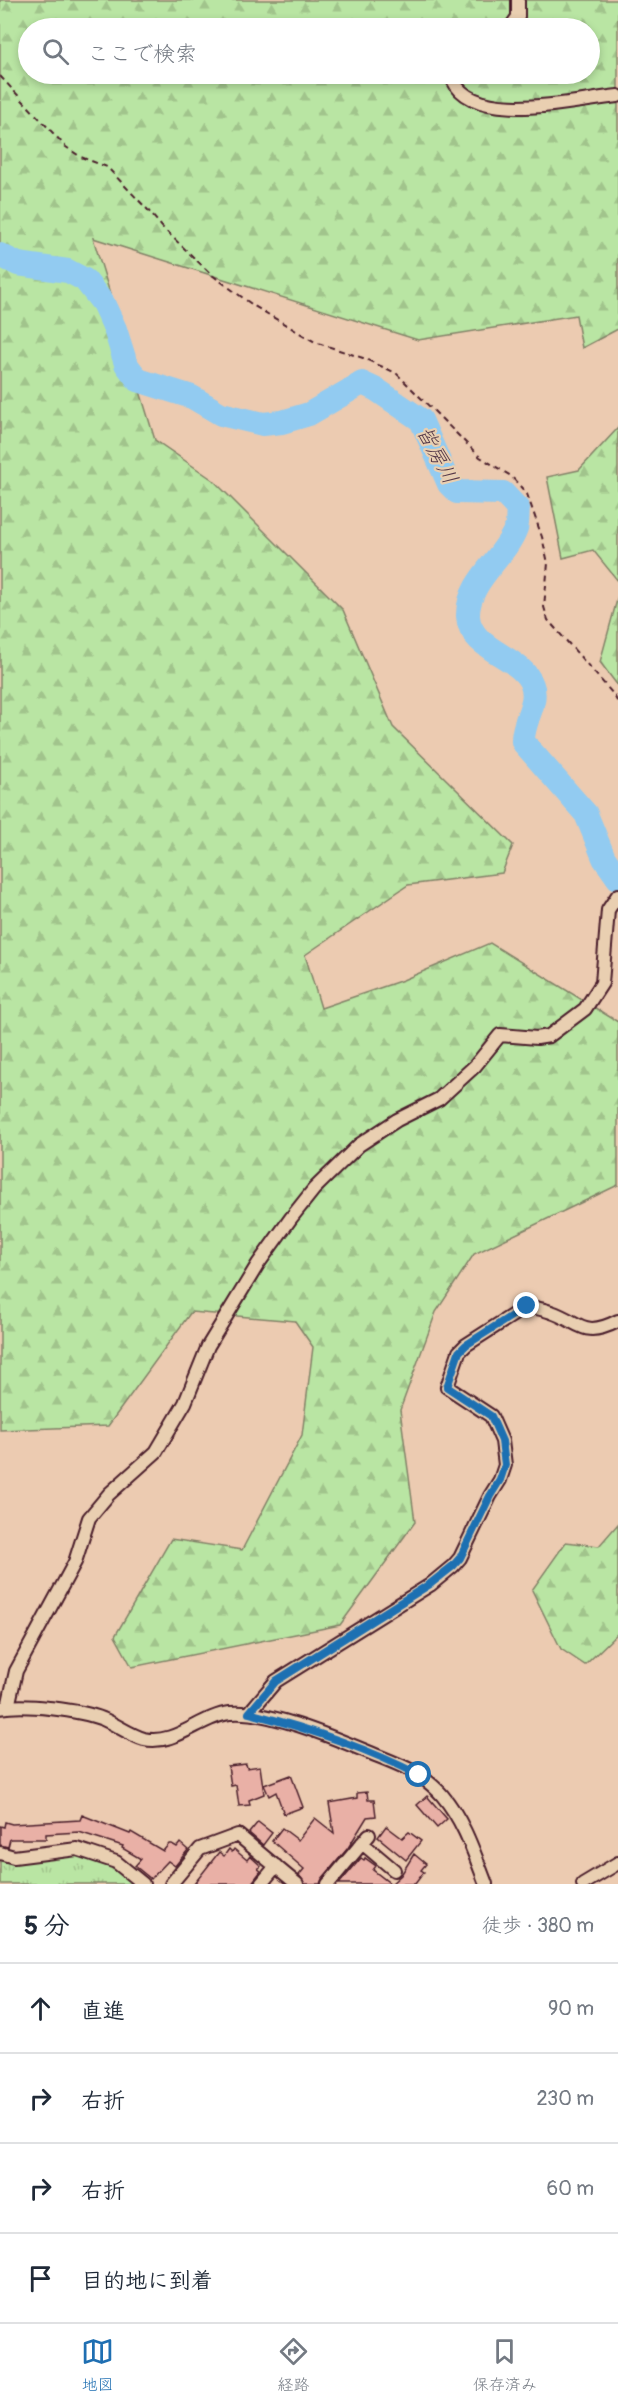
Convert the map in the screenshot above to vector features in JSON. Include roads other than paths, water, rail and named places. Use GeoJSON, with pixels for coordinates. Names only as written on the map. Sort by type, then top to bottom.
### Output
{"type":"FeatureCollection","features":[{"type":"Feature","properties":{"kind":"street"},"geometry":{"type":"LineString","coordinates":[[517,18],[518,0]]}},
{"type":"Feature","properties":{"kind":"street"},"geometry":{"type":"LineString","coordinates":[[455,84],[458,91],[472,100],[499,107],[618,96]]}},
{"type":"Feature","properties":{"kind":"street"},"geometry":{"type":"LineString","coordinates":[[486,1884],[467,1835],[441,1793],[419,1775],[344,1742],[296,1725],[249,1713],[228,1713],[210,1718],[181,1733],[162,1738],[145,1739],[101,1718],[52,1709],[4,1707],[16,1671],[75,1562],[89,1518],[109,1494],[156,1452],[185,1402],[208,1346],[258,1264],[291,1218],[314,1189],[359,1145],[397,1120],[440,1099],[475,1066],[500,1035],[537,1038],[549,1036],[585,1009],[602,983],[608,910],[618,895]]}},
{"type":"Feature","properties":{"kind":"street"},"geometry":{"type":"LineString","coordinates":[[249,1713],[276,1681],[430,1584],[460,1558],[500,1480],[505,1465],[502,1441],[491,1416],[447,1387],[459,1352],[466,1345],[527,1306],[553,1312],[584,1330],[606,1327],[618,1321]]}},
{"type":"Feature","properties":{"kind":"street"},"geometry":{"type":"LineString","coordinates":[[171,1884],[200,1849],[238,1835],[297,1884]]}},
{"type":"Feature","properties":{"kind":"street"},"geometry":{"type":"LineString","coordinates":[[328,1884],[365,1839],[394,1870]]}},
{"type":"Feature","properties":{"kind":"street"},"geometry":{"type":"LineString","coordinates":[[0,1853],[14,1857],[77,1849],[116,1862],[143,1884]]}},
{"type":"Feature","properties":{"kind":"street"},"geometry":{"type":"LineString","coordinates":[[583,1884],[618,1863]]}},
{"type":"Feature","properties":{"kind":"street"},"geometry":{"type":"LineString","coordinates":[[261,1884],[276,1866]]}},
{"type":"Feature","properties":{"kind":"waterway","name":"皆房川"},"geometry":{"type":"LineString","coordinates":[[0,255],[18,264],[68,271],[85,280],[103,303],[115,329],[126,364],[138,380],[192,397],[221,414],[263,424],[282,422],[309,414],[362,383],[377,390],[421,420],[449,484],[457,492],[503,493],[518,509],[517,526],[511,539],[480,581],[469,603],[468,616],[471,628],[486,645],[518,666],[532,685],[533,699],[523,734],[523,742],[586,814],[604,858],[618,878]]}}]}
